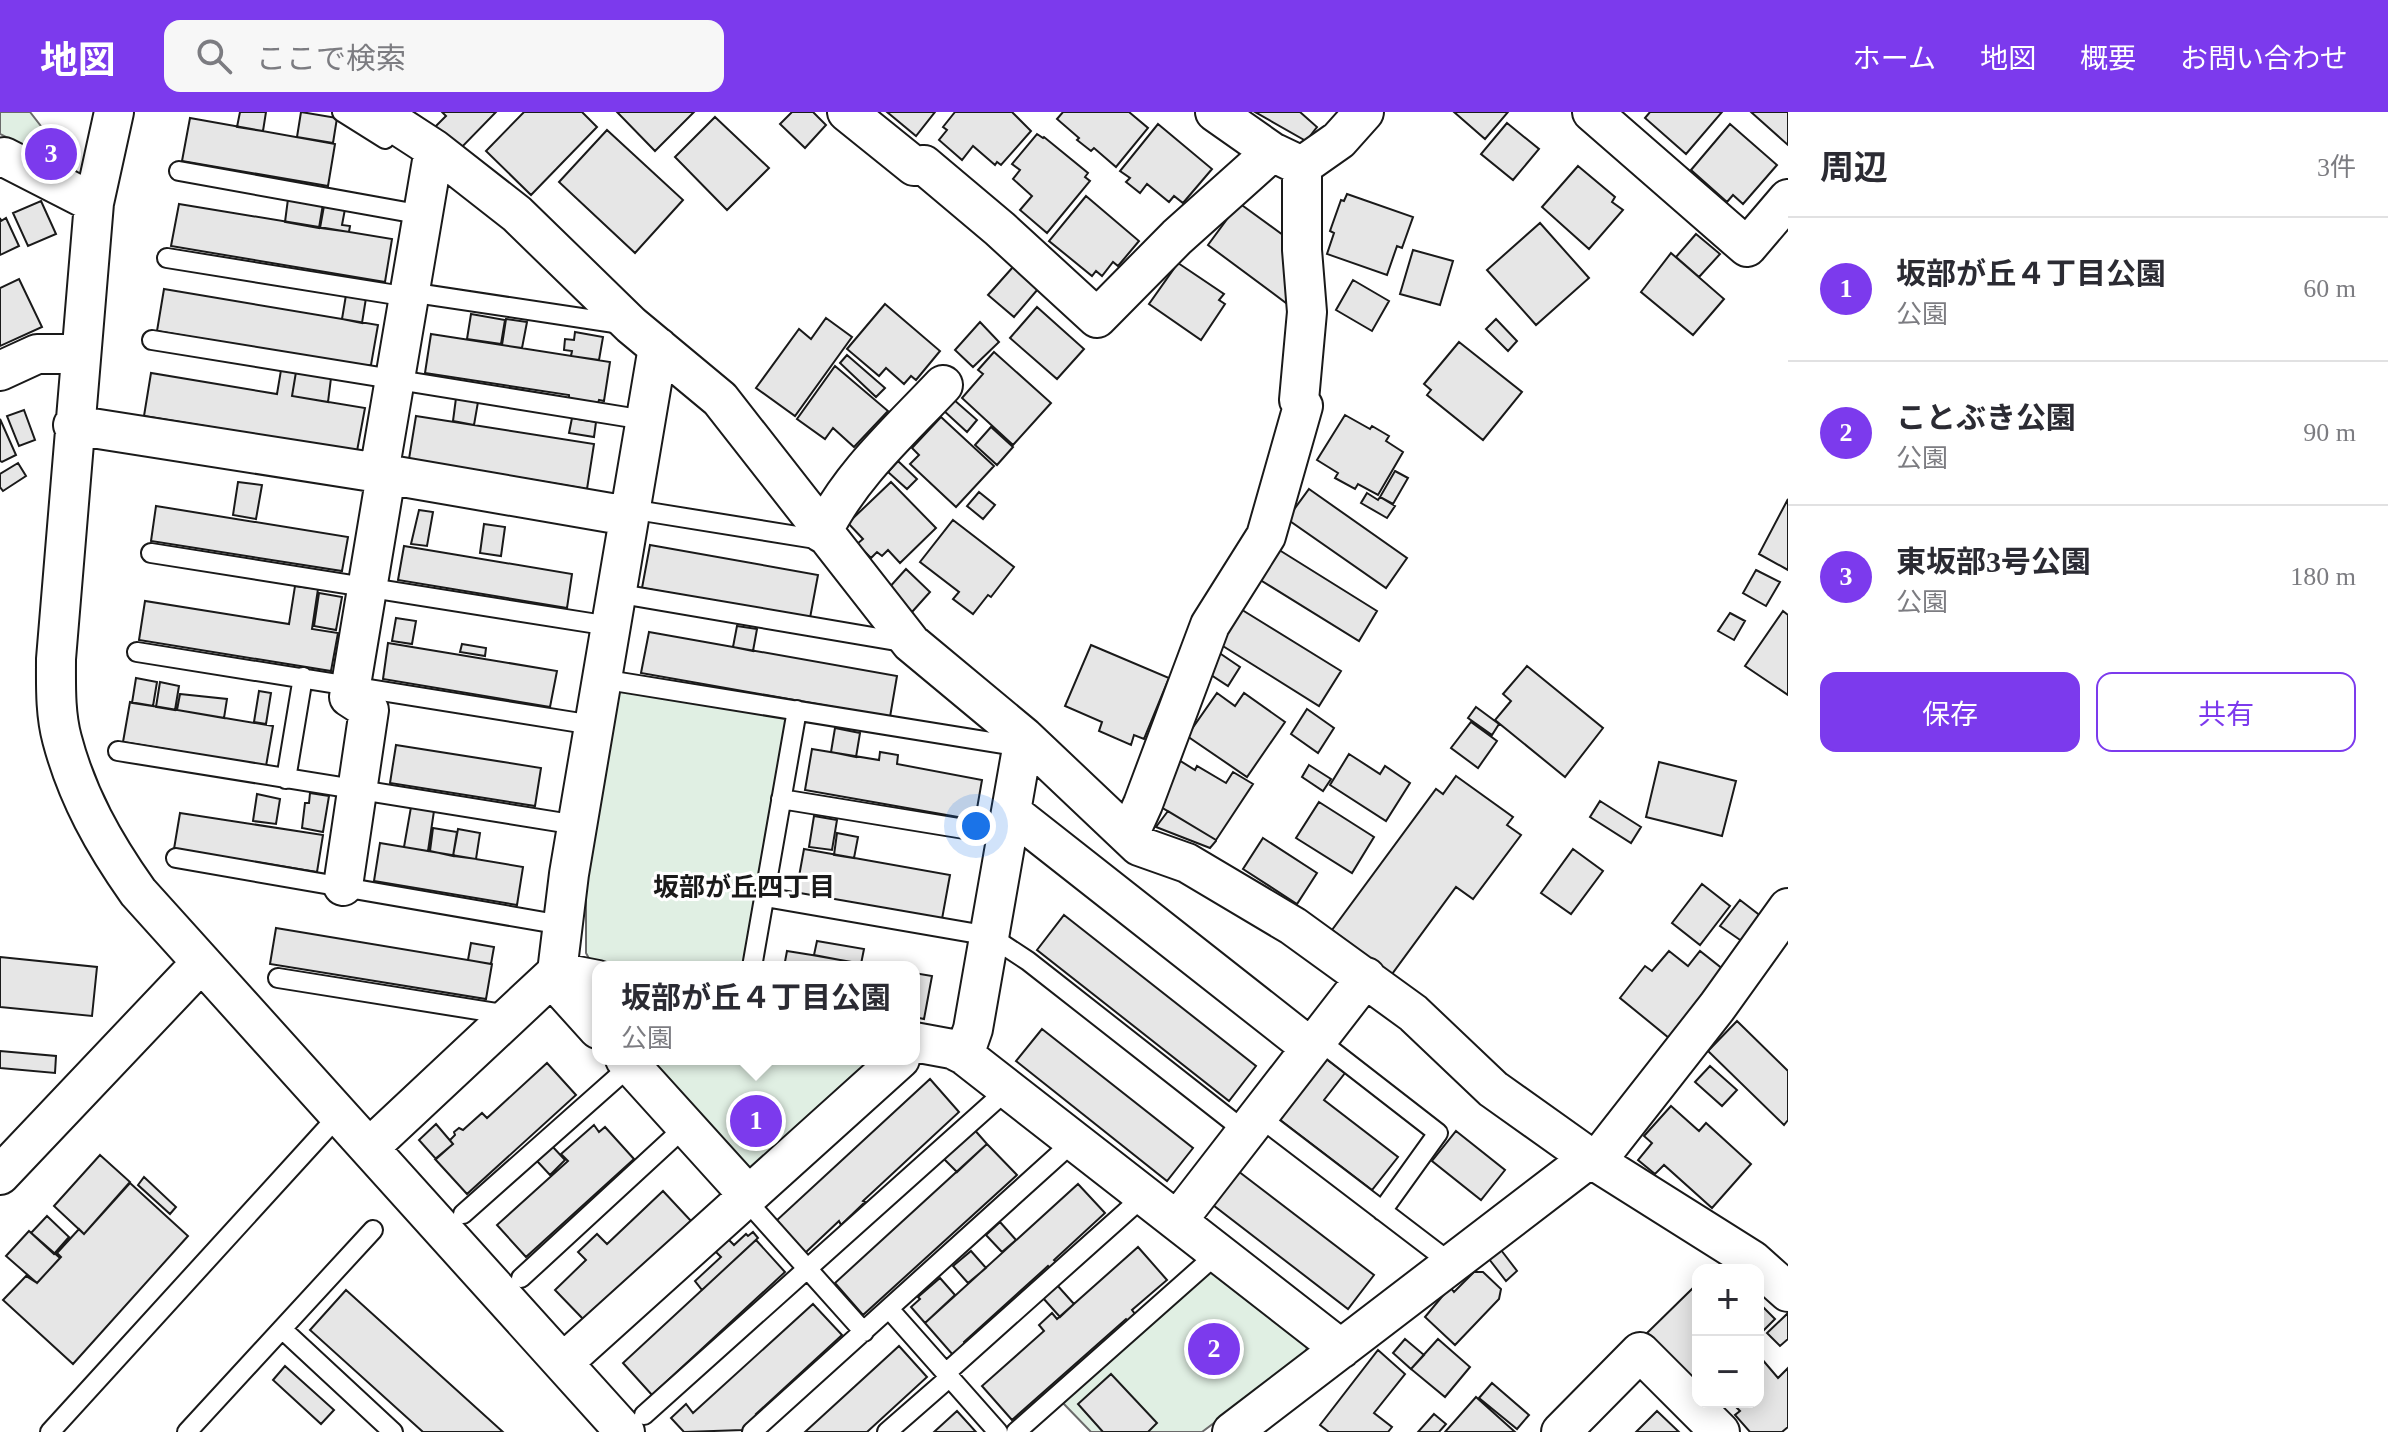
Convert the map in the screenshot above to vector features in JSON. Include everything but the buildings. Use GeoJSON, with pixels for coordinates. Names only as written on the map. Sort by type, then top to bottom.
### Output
{"type":"FeatureCollection","features":[{"type":"Feature","properties":{"kind":"street"},"geometry":{"type":"LineString","coordinates":[[114,112],[94,203],[73,425],[56,659],[56,700],[61,737],[87,812],[107,849],[138,892],[201,963],[564,1362],[635,1424]]}},
{"type":"Feature","properties":{"kind":"street"},"geometry":{"type":"LineString","coordinates":[[377,112],[433,158],[517,214],[645,336],[720,399],[911,643],[1139,846],[1187,863],[1293,926],[1413,1013],[1493,1089],[1590,1158],[1752,1260],[1788,1292]]}},
{"type":"Feature","properties":{"kind":"street"},"geometry":{"type":"LineString","coordinates":[[847,112],[914,166],[924,165],[1000,229],[1097,318],[1177,237],[1287,159],[1339,140],[1364,112]]}},
{"type":"Feature","properties":{"kind":"street"},"geometry":{"type":"LineString","coordinates":[[1129,835],[1210,625],[1266,536],[1303,406],[1299,400],[1307,312],[1302,250],[1287,159],[1215,112]]}},
{"type":"Feature","properties":{"kind":"street"},"geometry":{"type":"LineString","coordinates":[[1592,112],[1747,247],[1788,199]]}},
{"type":"Feature","properties":{"kind":"street"},"geometry":{"type":"LineString","coordinates":[[0,158],[4,157],[94,203]]}},
{"type":"Feature","properties":{"kind":"street"},"geometry":{"type":"LineString","coordinates":[[343,886],[369,710],[349,697],[367,587],[394,379],[433,158]]}},
{"type":"Feature","properties":{"kind":"street"},"geometry":{"type":"LineString","coordinates":[[369,1148],[554,975],[645,420],[645,336]]}},
{"type":"Feature","properties":{"kind":"street"},"geometry":{"type":"LineString","coordinates":[[0,371],[37,354],[80,354]]}},
{"type":"Feature","properties":{"kind":"street"},"geometry":{"type":"LineString","coordinates":[[825,537],[835,507],[868,464],[943,385]]}},
{"type":"Feature","properties":{"kind":"street"},"geometry":{"type":"LineString","coordinates":[[73,425],[629,513]]}},
{"type":"Feature","properties":{"kind":"street"},"geometry":{"type":"LineString","coordinates":[[964,1055],[973,1029],[1023,742]]}},
{"type":"Feature","properties":{"kind":"street"},"geometry":{"type":"LineString","coordinates":[[1009,824],[1314,1044]]}},
{"type":"Feature","properties":{"kind":"street"},"geometry":{"type":"LineString","coordinates":[[1252,1427],[1341,1349],[1590,1158],[1605,1150],[1717,1007],[1788,908]]}},
{"type":"Feature","properties":{"kind":"street"},"geometry":{"type":"LineString","coordinates":[[7,1155],[201,963]]}},
{"type":"Feature","properties":{"kind":"street"},"geometry":{"type":"LineString","coordinates":[[554,975],[592,979]]}},
{"type":"Feature","properties":{"kind":"street"},"geometry":{"type":"LineString","coordinates":[[554,975],[592,1022]]}},
{"type":"Feature","properties":{"kind":"street"},"geometry":{"type":"LineString","coordinates":[[1177,1221],[1366,977]]}},
{"type":"Feature","properties":{"kind":"street"},"geometry":{"type":"LineString","coordinates":[[920,1047],[952,1049],[964,1055],[1341,1349]]}},
{"type":"Feature","properties":{"kind":"street"},"geometry":{"type":"LineString","coordinates":[[631,1065],[747,1197]]}},
{"type":"Feature","properties":{"kind":"street"},"geometry":{"type":"LineString","coordinates":[[564,1362],[892,1065]]}},
{"type":"Feature","properties":{"kind":"street"},"geometry":{"type":"LineString","coordinates":[[1561,1432],[1640,1352],[1720,1432]]}},
{"type":"Feature","properties":{"kind":"lane"},"geometry":{"type":"LineString","coordinates":[[342,112],[433,158]]}},
{"type":"Feature","properties":{"kind":"lane"},"geometry":{"type":"LineString","coordinates":[[179,171],[423,215]]}},
{"type":"Feature","properties":{"kind":"lane"},"geometry":{"type":"LineString","coordinates":[[167,258],[409,295],[645,336]]}},
{"type":"Feature","properties":{"kind":"lane"},"geometry":{"type":"LineString","coordinates":[[152,340],[645,420]]}},
{"type":"Feature","properties":{"kind":"lane"},"geometry":{"type":"LineString","coordinates":[[629,513],[825,537]]}},
{"type":"Feature","properties":{"kind":"lane"},"geometry":{"type":"LineString","coordinates":[[151,553],[367,587],[911,643]]}},
{"type":"Feature","properties":{"kind":"lane"},"geometry":{"type":"LineString","coordinates":[[137,652],[593,725]]}},
{"type":"Feature","properties":{"kind":"lane"},"geometry":{"type":"LineString","coordinates":[[286,779],[303,677]]}},
{"type":"Feature","properties":{"kind":"lane"},"geometry":{"type":"LineString","coordinates":[[601,679],[1023,742]]}},
{"type":"Feature","properties":{"kind":"lane"},"geometry":{"type":"LineString","coordinates":[[753,961],[797,710]]}},
{"type":"Feature","properties":{"kind":"lane"},"geometry":{"type":"LineString","coordinates":[[118,751],[577,825]]}},
{"type":"Feature","properties":{"kind":"lane"},"geometry":{"type":"LineString","coordinates":[[781,799],[1009,824]]}},
{"type":"Feature","properties":{"kind":"lane"},"geometry":{"type":"LineString","coordinates":[[176,858],[562,925]]}},
{"type":"Feature","properties":{"kind":"lane"},"geometry":{"type":"LineString","coordinates":[[765,897],[990,936],[1252,1124],[1382,1211],[1452,1264]]}},
{"type":"Feature","properties":{"kind":"lane"},"geometry":{"type":"LineString","coordinates":[[278,978],[511,1016]]}},
{"type":"Feature","properties":{"kind":"lane"},"geometry":{"type":"LineString","coordinates":[[1314,1044],[1438,1133],[1382,1211]]}},
{"type":"Feature","properties":{"kind":"lane"},"geometry":{"type":"LineString","coordinates":[[463,1214],[625,1065]]}},
{"type":"Feature","properties":{"kind":"lane"},"geometry":{"type":"LineString","coordinates":[[635,1424],[1008,1089]]}},
{"type":"Feature","properties":{"kind":"lane"},"geometry":{"type":"LineString","coordinates":[[50,1432],[339,1115]]}},
{"type":"Feature","properties":{"kind":"lane"},"geometry":{"type":"LineString","coordinates":[[521,1278],[686,1126]]}},
{"type":"Feature","properties":{"kind":"lane"},"geometry":{"type":"LineString","coordinates":[[752,1432],[1074,1141]]}},
{"type":"Feature","properties":{"kind":"lane"},"geometry":{"type":"LineString","coordinates":[[887,1432],[1145,1195]]}},
{"type":"Feature","properties":{"kind":"lane"},"geometry":{"type":"LineString","coordinates":[[747,1197],[864,1332]]}},
{"type":"Feature","properties":{"kind":"lane"},"geometry":{"type":"LineString","coordinates":[[187,1432],[373,1230]]}},
{"type":"Feature","properties":{"kind":"lane"},"geometry":{"type":"LineString","coordinates":[[1016,1432],[1218,1253]]}},
{"type":"Feature","properties":{"kind":"lane"},"geometry":{"type":"LineString","coordinates":[[890,1310],[998,1432]]}},
{"type":"Feature","properties":{"kind":"lane"},"geometry":{"type":"LineString","coordinates":[[282,1329],[393,1432]]}},
{"type":"Feature","properties":{"kind":"green space"},"geometry":{"type":"Polygon","coordinates":[[[0,112],[30,112],[78,174],[0,134],[0,112]]]}},
{"type":"Feature","properties":{"kind":"green space"},"geometry":{"type":"Polygon","coordinates":[[[617,686],[788,714],[744,961],[592,961],[592,964],[586,953],[586,871],[617,686]]]}},
{"type":"Feature","properties":{"kind":"green space"},"geometry":{"type":"Polygon","coordinates":[[[650,1065],[873,1065],[751,1178],[650,1065]]]}},
{"type":"Feature","properties":{"kind":"green space"},"geometry":{"type":"Polygon","coordinates":[[[1212,1267],[1308,1344],[1305,1354],[1202,1432],[1091,1432],[1062,1402],[1212,1267]]]}},
{"type":"Feature","properties":{"kind":"place","name":"東坂部3号公園"},"geometry":{"type":"Point","coordinates":[51,154]}},
{"type":"Feature","properties":{"kind":"place","name":"坂部が丘４丁目公園"},"geometry":{"type":"Point","coordinates":[756,1121]}},
{"type":"Feature","properties":{"kind":"place","name":"ことぶき公園"},"geometry":{"type":"Point","coordinates":[1214,1349]}},
{"type":"Feature","properties":{"kind":"district","name":"坂部が丘四丁目"},"geometry":{"type":"Point","coordinates":[744,887]}}]}
